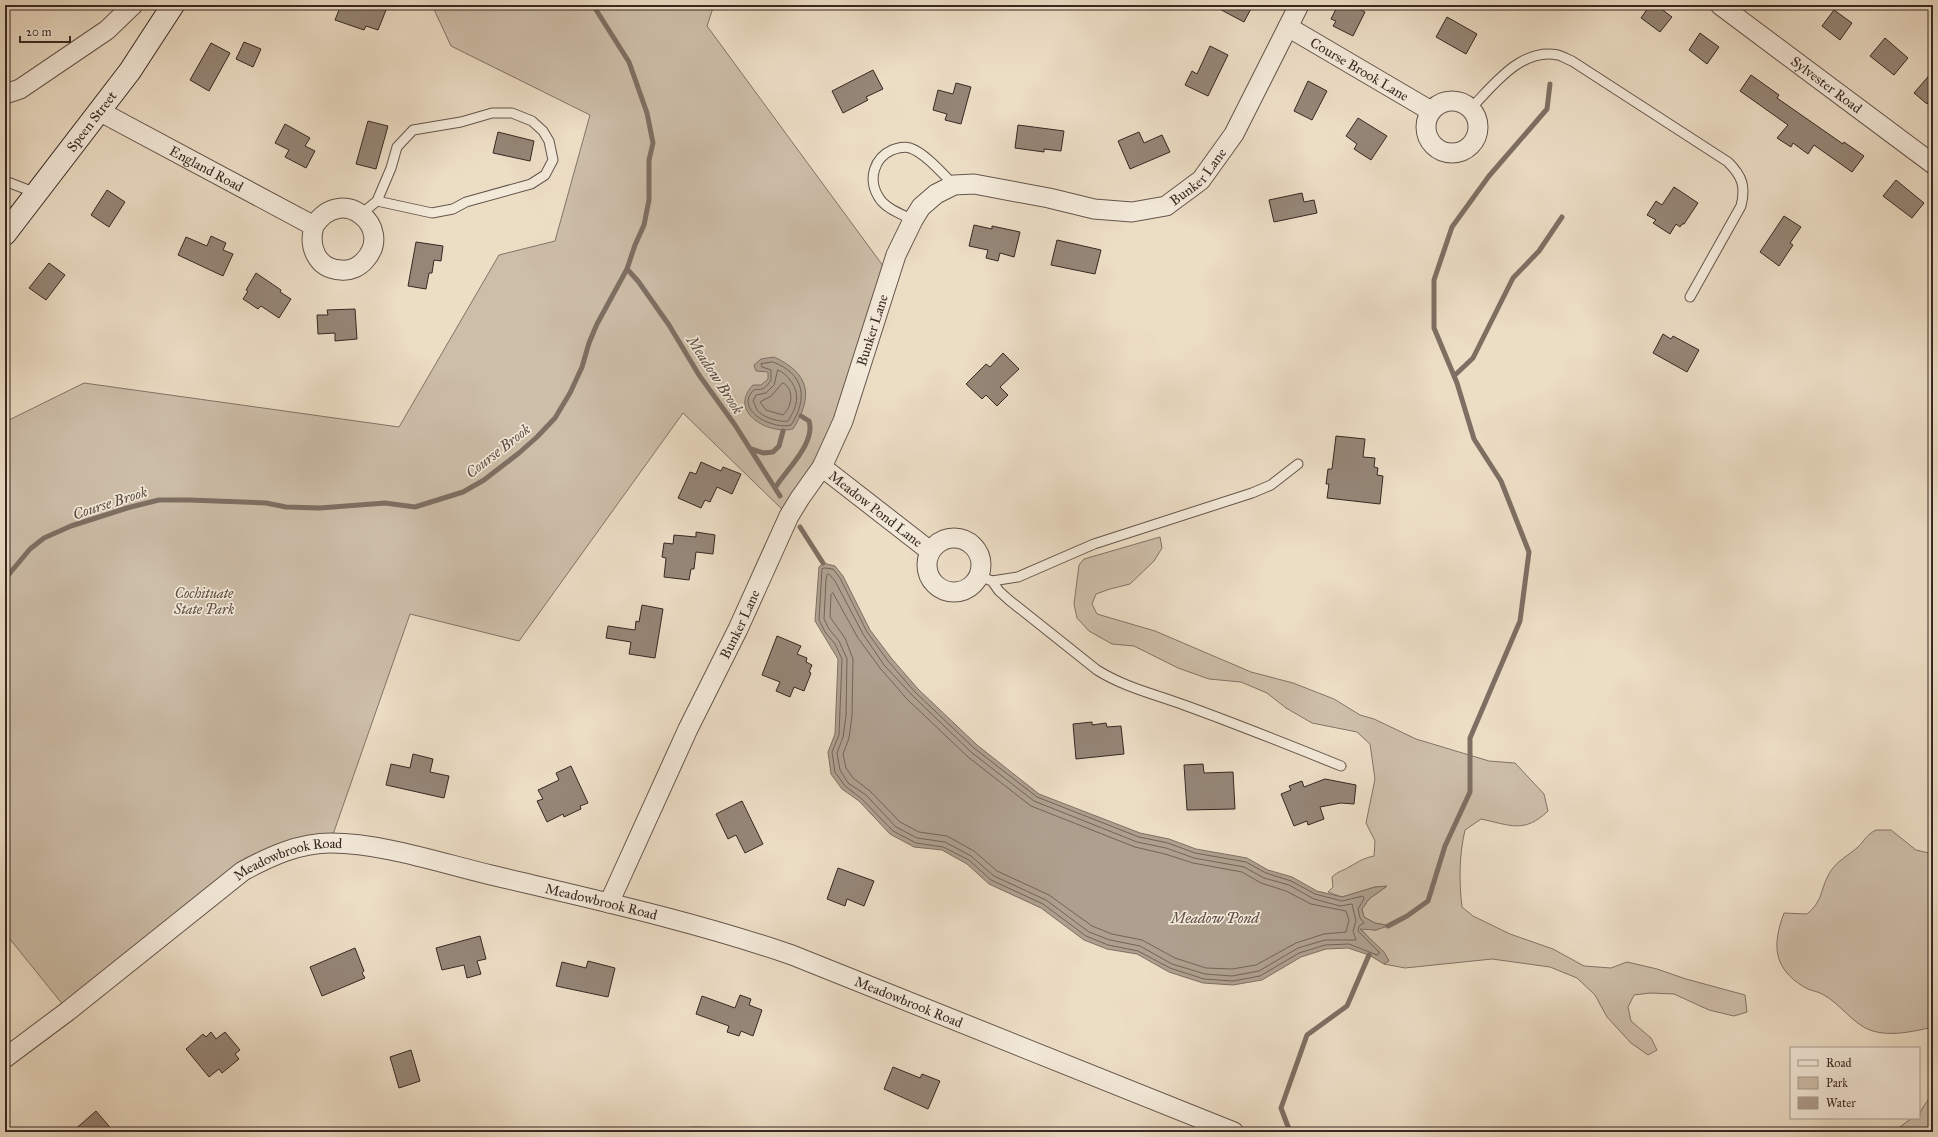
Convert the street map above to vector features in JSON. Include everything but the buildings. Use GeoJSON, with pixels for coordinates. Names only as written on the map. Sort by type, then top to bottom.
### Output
{"type":"FeatureCollection","features":[{"type":"Feature","properties":{"kind":"street"},"geometry":{"type":"LineString","coordinates":[[5,94],[20,89],[107,30],[133,5]]}},
{"type":"Feature","properties":{"kind":"street","name":"Speen Street"},"geometry":{"type":"LineString","coordinates":[[5,232],[142,53],[173,5]]}},
{"type":"Feature","properties":{"kind":"street","name":"Bunker Lane"},"geometry":{"type":"LineString","coordinates":[[609,903],[691,722],[738,629],[789,516],[822,467],[843,422],[896,255],[912,220],[922,207],[936,194],[954,185],[974,184],[1049,198],[1094,209],[1132,212],[1166,206],[1201,180],[1234,134],[1299,5]]}},
{"type":"Feature","properties":{"kind":"street","name":"Sylvester Road"},"geometry":{"type":"LineString","coordinates":[[1720,5],[1933,164]]}},
{"type":"Feature","properties":{"kind":"street","name":"Course Brook Lane"},"geometry":{"type":"LineString","coordinates":[[1288,27],[1431,111]]}},
{"type":"Feature","properties":{"kind":"street"},"geometry":{"type":"LineString","coordinates":[[1446,101],[1463,102],[1471,108],[1479,123],[1478,135],[1468,148],[1453,153],[1438,149],[1431,143],[1427,135],[1426,120],[1431,111],[1439,104],[1446,101]]}},
{"type":"Feature","properties":{"kind":"street","name":"England Road"},"geometry":{"type":"LineString","coordinates":[[99,111],[314,226]]}},
{"type":"Feature","properties":{"kind":"street"},"geometry":{"type":"LineString","coordinates":[[335,208],[353,210],[361,214],[368,221],[372,229],[374,239],[372,248],[362,263],[350,270],[336,270],[327,267],[319,261],[311,244],[311,235],[314,226],[319,218],[335,208]]}},
{"type":"Feature","properties":{"kind":"street","name":"Meadow Pond Lane"},"geometry":{"type":"LineString","coordinates":[[822,467],[930,551]]}},
{"type":"Feature","properties":{"kind":"street","name":"Meadow Pond Lane"},"geometry":{"type":"LineString","coordinates":[[954,537],[961,538],[971,544],[979,553],[986,578],[965,590],[955,593],[940,590],[930,580],[926,571],[930,551],[937,543],[944,539],[954,537]]}},
{"type":"Feature","properties":{"kind":"street","name":"Meadowbrook Road"},"geometry":{"type":"LineString","coordinates":[[5,1058],[68,1011],[243,871],[280,853],[308,845],[354,844],[379,848],[609,903],[713,930],[792,955],[1209,1127],[1234,1132]]}},
{"type":"Feature","properties":{"kind":"lane"},"geometry":{"type":"LineString","coordinates":[[1471,108],[1515,66],[1528,59],[1541,55],[1557,55],[1572,61],[1728,162],[1737,171],[1742,182],[1744,193],[1741,206],[1690,298]]}},
{"type":"Feature","properties":{"kind":"lane"},"geometry":{"type":"LineString","coordinates":[[361,214],[377,201],[391,168],[397,147],[413,130],[461,122],[492,114],[512,113],[532,121],[543,131],[549,142],[553,160],[545,175],[531,184],[466,202],[453,209],[432,214],[377,201]]}},
{"type":"Feature","properties":{"kind":"lane"},"geometry":{"type":"LineString","coordinates":[[912,220],[884,204],[878,196],[873,174],[876,163],[886,153],[898,147],[909,147],[918,152],[954,185]]}},
{"type":"Feature","properties":{"kind":"lane"},"geometry":{"type":"LineString","coordinates":[[5,181],[36,193]]}},
{"type":"Feature","properties":{"kind":"lane"},"geometry":{"type":"LineString","coordinates":[[986,578],[1018,577],[1087,547],[1252,493],[1271,485],[1298,464]]}},
{"type":"Feature","properties":{"kind":"lane"},"geometry":{"type":"LineString","coordinates":[[986,578],[1009,600],[1097,670],[1111,679],[1341,766]]}},
{"type":"Feature","properties":{"kind":"green space","name":"Cochituate State Park"},"geometry":{"type":"Polygon","coordinates":[[[432,5],[714,5],[707,26],[889,274],[843,421],[789,516],[683,413],[519,641],[410,614],[330,843],[285,851],[68,1011],[5,933],[5,422],[84,383],[399,427],[499,255],[555,241],[590,115],[451,46],[432,5]]]}},
{"type":"Feature","properties":{"kind":"green space"},"geometry":{"type":"Polygon","coordinates":[[[1160,537],[1162,548],[1154,561],[1130,584],[1096,594],[1092,604],[1097,614],[1155,631],[1251,672],[1293,683],[1334,699],[1360,715],[1374,719],[1416,739],[1489,761],[1515,763],[1544,794],[1548,811],[1531,823],[1524,825],[1516,826],[1481,819],[1465,830],[1460,868],[1462,907],[1473,916],[1510,934],[1553,949],[1584,966],[1611,968],[1627,962],[1657,969],[1686,979],[1745,995],[1747,1012],[1734,1016],[1709,1010],[1674,994],[1650,993],[1634,995],[1628,1007],[1631,1021],[1651,1038],[1657,1050],[1648,1055],[1631,1043],[1607,1017],[1595,995],[1577,978],[1550,967],[1492,959],[1405,968],[1384,964],[1389,960],[1360,928],[1376,930],[1387,925],[1375,923],[1364,917],[1362,909],[1369,899],[1386,887],[1375,887],[1342,897],[1328,892],[1333,887],[1332,877],[1334,875],[1361,860],[1374,856],[1375,841],[1366,823],[1375,779],[1370,744],[1357,732],[1312,723],[1286,708],[1267,693],[1241,682],[1209,679],[1178,668],[1134,646],[1112,644],[1089,631],[1077,618],[1074,604],[1079,565],[1084,559],[1160,537]]]}},
{"type":"Feature","properties":{"kind":"green space"},"geometry":{"type":"Polygon","coordinates":[[[1876,830],[1891,830],[1916,850],[1933,854],[1933,1027],[1897,1033],[1870,1030],[1862,1026],[1829,998],[1806,988],[1794,980],[1786,972],[1778,955],[1778,935],[1784,913],[1807,914],[1819,900],[1826,880],[1832,869],[1876,830]]]}},
{"type":"Feature","properties":{"kind":"green space"},"geometry":{"type":"Polygon","coordinates":[[[1933,1091],[1933,1132],[1893,1132],[1911,1119],[1920,1119],[1920,1113],[1933,1091]]]}},
{"type":"Feature","properties":{"kind":"green space"},"geometry":{"type":"Polygon","coordinates":[[[696,1127],[766,1129],[782,1132],[615,1132],[696,1127]]]}},
{"type":"Feature","properties":{"kind":"water"},"geometry":{"type":"Polygon","coordinates":[[[774,357],[795,371],[802,379],[805,387],[806,397],[804,407],[793,429],[783,430],[763,425],[754,419],[748,412],[745,404],[746,395],[753,385],[761,385],[768,379],[768,372],[756,371],[754,365],[761,359],[774,357]]]}},
{"type":"Feature","properties":{"kind":"water","name":"Meadow Pond"},"geometry":{"type":"Polygon","coordinates":[[[823,563],[835,566],[843,576],[870,630],[892,659],[918,689],[977,745],[1039,794],[1140,833],[1169,839],[1196,849],[1247,858],[1268,870],[1292,877],[1317,891],[1342,897],[1375,887],[1387,886],[1369,899],[1362,909],[1364,917],[1375,923],[1388,926],[1376,930],[1360,929],[1384,952],[1389,961],[1384,964],[1369,955],[1348,948],[1326,949],[1301,957],[1262,980],[1233,985],[1203,983],[1169,972],[1137,954],[1107,949],[1084,940],[1041,908],[989,884],[967,864],[942,850],[914,847],[890,834],[859,801],[842,789],[831,774],[828,752],[835,734],[838,659],[815,621],[819,567],[823,563]]]}},
{"type":"Feature","properties":{"kind":"waterway","name":"Course Brook"},"geometry":{"type":"LineString","coordinates":[[5,579],[30,549],[44,538],[71,526],[127,508],[159,500],[266,503],[286,507],[320,508],[385,503],[415,507],[463,492],[484,480],[537,437],[555,418],[570,393],[582,367],[589,343],[597,324],[627,269],[644,225],[649,200],[649,160],[653,143],[647,113],[629,62],[593,5]]}},
{"type":"Feature","properties":{"kind":"waterway"},"geometry":{"type":"LineString","coordinates":[[1388,926],[1407,916],[1428,901],[1445,846],[1470,792],[1470,738],[1520,621],[1529,552],[1501,481],[1474,439],[1457,383],[1434,328],[1434,280],[1452,227],[1489,176],[1547,109],[1550,84]]}},
{"type":"Feature","properties":{"kind":"waterway"},"geometry":{"type":"LineString","coordinates":[[1454,376],[1473,358],[1513,278],[1539,251],[1562,217]]}},
{"type":"Feature","properties":{"kind":"waterway","name":"Meadow Brook"},"geometry":{"type":"LineString","coordinates":[[627,269],[638,281],[669,325],[699,375],[735,425],[780,496]]}},
{"type":"Feature","properties":{"kind":"waterway"},"geometry":{"type":"LineString","coordinates":[[775,488],[799,456],[808,438],[810,429],[809,421],[801,416]]}},
{"type":"Feature","properties":{"kind":"waterway"},"geometry":{"type":"LineString","coordinates":[[751,449],[764,453],[773,452],[779,446],[783,431]]}},
{"type":"Feature","properties":{"kind":"waterway","name":"Meadow Brook"},"geometry":{"type":"LineString","coordinates":[[800,527],[823,563]]}},
{"type":"Feature","properties":{"kind":"waterway","name":"Meadow Brook"},"geometry":{"type":"LineString","coordinates":[[1290,1132],[1281,1108],[1307,1035],[1347,1006],[1369,955]]}}]}
